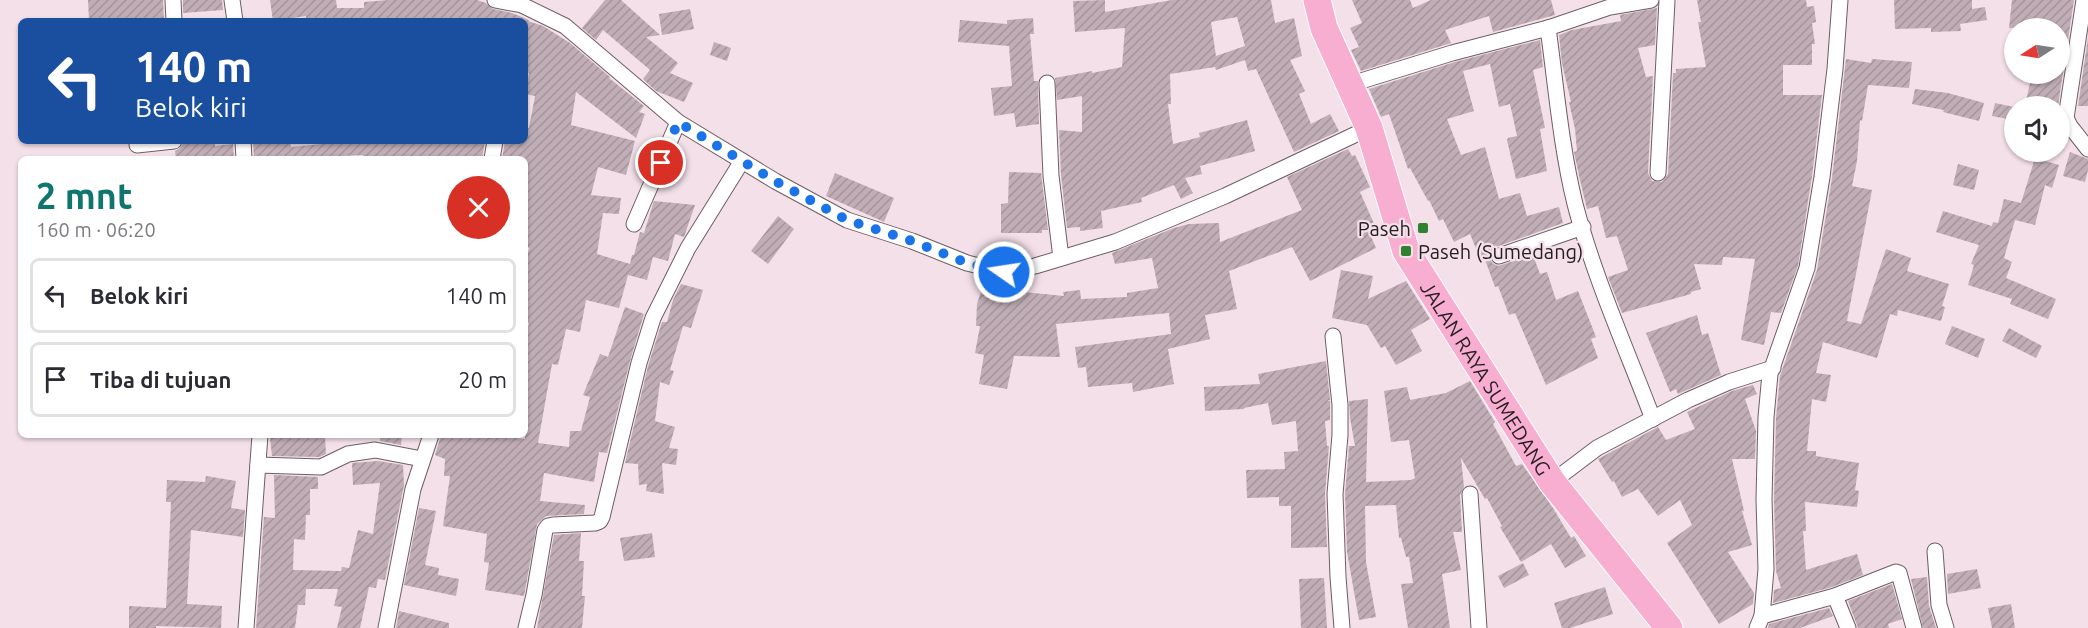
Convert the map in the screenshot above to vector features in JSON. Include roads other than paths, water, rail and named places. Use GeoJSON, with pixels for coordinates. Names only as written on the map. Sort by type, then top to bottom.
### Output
{"type":"FeatureCollection","features":[{"type":"Feature","properties":{"kind":"highway","name":"JALAN RAYA SUMEDANG"},"geometry":{"type":"LineString","coordinates":[[1317,0],[1324,28],[1369,128],[1406,252],[1552,483],[1669,628]]}},
{"type":"Feature","properties":{"kind":"street"},"geometry":{"type":"LineString","coordinates":[[173,0],[174,18]]}},
{"type":"Feature","properties":{"kind":"street"},"geometry":{"type":"LineString","coordinates":[[232,0],[235,18]]}},
{"type":"Feature","properties":{"kind":"street"},"geometry":{"type":"LineString","coordinates":[[495,0],[524,14],[565,26],[678,122],[775,181],[847,220],[912,241],[967,263],[1004,272],[1035,266],[1115,242],[1214,200],[1369,128]]}},
{"type":"Feature","properties":{"kind":"street"},"geometry":{"type":"LineString","coordinates":[[1348,85],[1452,53],[1548,28],[1610,4],[1652,0]]}},
{"type":"Feature","properties":{"kind":"street"},"geometry":{"type":"LineString","coordinates":[[1658,173],[1667,0]]}},
{"type":"Feature","properties":{"kind":"street"},"geometry":{"type":"LineString","coordinates":[[1840,0],[1835,69],[1808,268],[1770,374],[1766,417],[1764,499],[1766,569],[1759,622],[1898,572],[1914,628]]}},
{"type":"Feature","properties":{"kind":"street"},"geometry":{"type":"LineString","coordinates":[[2084,0],[2066,118],[2088,148]]}},
{"type":"Feature","properties":{"kind":"street"},"geometry":{"type":"LineString","coordinates":[[1548,28],[1566,158],[1575,205],[1597,272],[1653,419]]}},
{"type":"Feature","properties":{"kind":"street"},"geometry":{"type":"LineString","coordinates":[[1047,83],[1051,176],[1061,258]]}},
{"type":"Feature","properties":{"kind":"street"},"geometry":{"type":"LineString","coordinates":[[634,224],[678,122]]}},
{"type":"Feature","properties":{"kind":"street"},"geometry":{"type":"LineString","coordinates":[[137,145],[146,144]]}},
{"type":"Feature","properties":{"kind":"street"},"geometry":{"type":"LineString","coordinates":[[526,628],[545,530],[548,526],[553,525],[600,521],[639,363],[654,318],[688,248],[742,161]]}},
{"type":"Feature","properties":{"kind":"street"},"geometry":{"type":"LineString","coordinates":[[1499,256],[1583,227]]}},
{"type":"Feature","properties":{"kind":"street"},"geometry":{"type":"LineString","coordinates":[[1333,336],[1340,405],[1335,494],[1342,628]]}},
{"type":"Feature","properties":{"kind":"street"},"geometry":{"type":"LineString","coordinates":[[1552,483],[1598,448],[1688,400],[1729,382],[1773,368]]}},
{"type":"Feature","properties":{"kind":"street"},"geometry":{"type":"LineString","coordinates":[[246,628],[260,438]]}},
{"type":"Feature","properties":{"kind":"street"},"geometry":{"type":"LineString","coordinates":[[386,628],[413,489],[430,438]]}},
{"type":"Feature","properties":{"kind":"street"},"geometry":{"type":"LineString","coordinates":[[258,465],[321,467],[348,454],[375,450],[422,459]]}},
{"type":"Feature","properties":{"kind":"street"},"geometry":{"type":"LineString","coordinates":[[1470,494],[1479,628]]}},
{"type":"Feature","properties":{"kind":"street"},"geometry":{"type":"LineString","coordinates":[[1935,551],[1939,605],[1946,628]]}},
{"type":"Feature","properties":{"kind":"street"},"geometry":{"type":"LineString","coordinates":[[1835,596],[1848,628]]}},
{"type":"Feature","properties":{"kind":"place","name":"Paseh"},"geometry":{"type":"Point","coordinates":[1423,228]}},
{"type":"Feature","properties":{"kind":"place","name":"Paseh (Sumedang)"},"geometry":{"type":"Point","coordinates":[1406,251]}}]}
